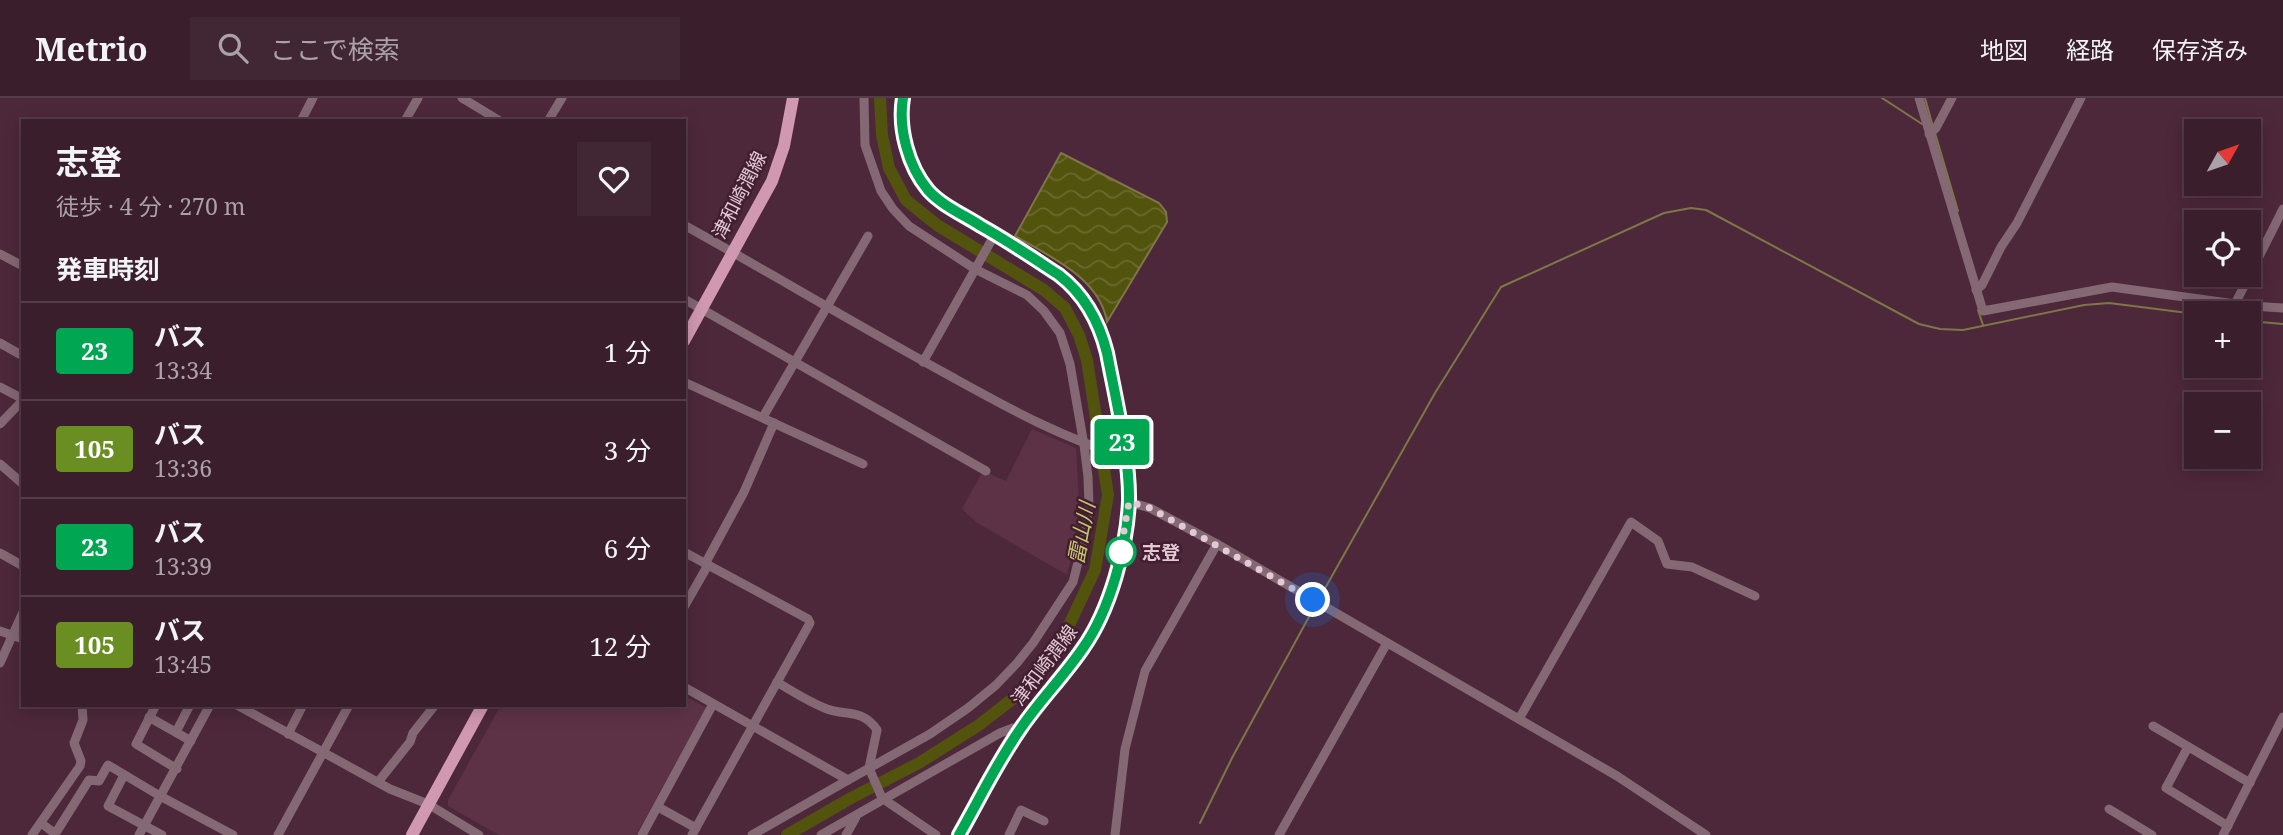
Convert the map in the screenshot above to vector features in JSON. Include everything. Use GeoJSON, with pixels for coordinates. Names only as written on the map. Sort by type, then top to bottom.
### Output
{"type":"FeatureCollection","features":[{"type":"Feature","properties":{"kind":"main road","name":"津和崎潤線"},"geometry":{"type":"LineString","coordinates":[[686,337],[763,198],[778,165],[793,98]]}},
{"type":"Feature","properties":{"kind":"main road","name":"津和崎潤線"},"geometry":{"type":"LineString","coordinates":[[903,98],[901,109],[904,139],[916,174],[929,191],[1059,275],[1072,285],[1090,309],[1107,353],[1125,457],[1129,502],[1113,585],[1096,628],[1018,731],[959,835]]}},
{"type":"Feature","properties":{"kind":"main road"},"geometry":{"type":"LineString","coordinates":[[412,835],[480,707]]}},
{"type":"Feature","properties":{"kind":"street"},"geometry":{"type":"LineString","coordinates":[[302,119],[313,98]]}},
{"type":"Feature","properties":{"kind":"street"},"geometry":{"type":"LineString","coordinates":[[406,119],[418,98]]}},
{"type":"Feature","properties":{"kind":"street"},"geometry":{"type":"LineString","coordinates":[[462,98],[497,119]]}},
{"type":"Feature","properties":{"kind":"street"},"geometry":{"type":"LineString","coordinates":[[549,119],[562,98]]}},
{"type":"Feature","properties":{"kind":"street"},"geometry":{"type":"LineString","coordinates":[[751,835],[930,734],[996,685],[1033,643],[1073,582],[1078,568],[1088,506],[1084,445],[1070,364],[1060,333],[1044,311],[1027,295],[975,269],[909,226],[894,209],[881,191],[865,145],[864,98]]}},
{"type":"Feature","properties":{"kind":"street"},"geometry":{"type":"LineString","coordinates":[[1919,98],[1933,131],[1963,256],[1979,288],[1986,310],[2112,287],[2213,301]]}},
{"type":"Feature","properties":{"kind":"street"},"geometry":{"type":"LineString","coordinates":[[1933,131],[1952,98]]}},
{"type":"Feature","properties":{"kind":"street"},"geometry":{"type":"LineString","coordinates":[[1979,288],[2017,223],[2081,98]]}},
{"type":"Feature","properties":{"kind":"street"},"geometry":{"type":"LineString","coordinates":[[2237,301],[2283,209]]}},
{"type":"Feature","properties":{"kind":"street"},"geometry":{"type":"LineString","coordinates":[[686,226],[923,362],[1038,424],[1084,445],[1125,457]]}},
{"type":"Feature","properties":{"kind":"street"},"geometry":{"type":"LineString","coordinates":[[923,362],[995,234]]}},
{"type":"Feature","properties":{"kind":"street"},"geometry":{"type":"LineString","coordinates":[[763,417],[868,236]]}},
{"type":"Feature","properties":{"kind":"street"},"geometry":{"type":"LineString","coordinates":[[0,254],[21,265]]}},
{"type":"Feature","properties":{"kind":"street"},"geometry":{"type":"LineString","coordinates":[[686,300],[986,471]]}},
{"type":"Feature","properties":{"kind":"street"},"geometry":{"type":"LineString","coordinates":[[2261,306],[2283,308]]}},
{"type":"Feature","properties":{"kind":"street"},"geometry":{"type":"LineString","coordinates":[[0,343],[21,355]]}},
{"type":"Feature","properties":{"kind":"street"},"geometry":{"type":"LineString","coordinates":[[686,383],[863,464]]}},
{"type":"Feature","properties":{"kind":"street"},"geometry":{"type":"LineString","coordinates":[[0,387],[21,398]]}},
{"type":"Feature","properties":{"kind":"street"},"geometry":{"type":"LineString","coordinates":[[0,423],[21,401]]}},
{"type":"Feature","properties":{"kind":"street"},"geometry":{"type":"LineString","coordinates":[[686,603],[744,492],[774,423]]}},
{"type":"Feature","properties":{"kind":"street"},"geometry":{"type":"LineString","coordinates":[[0,464],[21,482]]}},
{"type":"Feature","properties":{"kind":"street"},"geometry":{"type":"LineString","coordinates":[[1129,502],[1150,508],[1217,544],[1617,776],[1706,835]]}},
{"type":"Feature","properties":{"kind":"street"},"geometry":{"type":"LineString","coordinates":[[1519,719],[1631,522],[1657,541],[1667,564],[1692,567],[1755,596]]}},
{"type":"Feature","properties":{"kind":"street"},"geometry":{"type":"LineString","coordinates":[[1115,835],[1125,749],[1145,671],[1217,544]]}},
{"type":"Feature","properties":{"kind":"street"},"geometry":{"type":"LineString","coordinates":[[0,553],[21,565]]}},
{"type":"Feature","properties":{"kind":"street"},"geometry":{"type":"LineString","coordinates":[[657,807],[694,832],[810,623],[808,619],[686,553]]}},
{"type":"Feature","properties":{"kind":"street"},"geometry":{"type":"LineString","coordinates":[[0,663],[21,617]]}},
{"type":"Feature","properties":{"kind":"street"},"geometry":{"type":"LineString","coordinates":[[0,631],[21,638]]}},
{"type":"Feature","properties":{"kind":"street"},"geometry":{"type":"LineString","coordinates":[[1279,835],[1387,643]]}},
{"type":"Feature","properties":{"kind":"street"},"geometry":{"type":"LineString","coordinates":[[777,682],[812,702],[831,710],[852,712],[872,722],[877,730],[870,769],[881,797],[936,835]]}},
{"type":"Feature","properties":{"kind":"street"},"geometry":{"type":"LineString","coordinates":[[686,688],[848,780]]}},
{"type":"Feature","properties":{"kind":"street"},"geometry":{"type":"LineString","coordinates":[[642,835],[713,704]]}},
{"type":"Feature","properties":{"kind":"street"},"geometry":{"type":"LineString","coordinates":[[33,835],[80,766],[81,761],[74,743],[83,720],[82,707]]}},
{"type":"Feature","properties":{"kind":"street"},"geometry":{"type":"LineString","coordinates":[[155,707],[136,744],[177,769]]}},
{"type":"Feature","properties":{"kind":"street"},"geometry":{"type":"LineString","coordinates":[[176,732],[189,707]]}},
{"type":"Feature","properties":{"kind":"street"},"geometry":{"type":"LineString","coordinates":[[141,830],[209,707]]}},
{"type":"Feature","properties":{"kind":"street"},"geometry":{"type":"LineString","coordinates":[[241,707],[378,782],[428,804],[472,833]]}},
{"type":"Feature","properties":{"kind":"street"},"geometry":{"type":"LineString","coordinates":[[288,734],[302,707]]}},
{"type":"Feature","properties":{"kind":"street"},"geometry":{"type":"LineString","coordinates":[[278,835],[348,707]]}},
{"type":"Feature","properties":{"kind":"street"},"geometry":{"type":"LineString","coordinates":[[378,782],[433,707]]}},
{"type":"Feature","properties":{"kind":"street"},"geometry":{"type":"LineString","coordinates":[[149,717],[191,741]]}},
{"type":"Feature","properties":{"kind":"street"},"geometry":{"type":"LineString","coordinates":[[2188,747],[2166,788],[2225,830],[2283,717]]}},
{"type":"Feature","properties":{"kind":"street"},"geometry":{"type":"LineString","coordinates":[[2153,726],[2250,783]]}},
{"type":"Feature","properties":{"kind":"street"},"geometry":{"type":"LineString","coordinates":[[821,835],[857,816],[881,797],[944,767],[1000,733],[1013,728],[1018,731]]}},
{"type":"Feature","properties":{"kind":"street"},"geometry":{"type":"LineString","coordinates":[[41,823],[53,832],[57,831],[89,780],[99,781],[107,765],[233,835]]}},
{"type":"Feature","properties":{"kind":"street"},"geometry":{"type":"LineString","coordinates":[[124,775],[108,806],[141,830],[162,835]]}},
{"type":"Feature","properties":{"kind":"street"},"geometry":{"type":"LineString","coordinates":[[2109,809],[2152,835]]}},
{"type":"Feature","properties":{"kind":"street"},"geometry":{"type":"LineString","coordinates":[[1009,835],[1021,810],[1044,821]]}},
{"type":"Feature","properties":{"kind":"street"},"geometry":{"type":"LineString","coordinates":[[846,835],[857,816]]}},
{"type":"Feature","properties":{"kind":"shaded area"},"geometry":{"type":"Polygon","coordinates":[[[1032,429],[1076,448],[1080,520],[1067,575],[976,522],[962,509],[983,471],[1006,481],[1032,429]]]}},
{"type":"Feature","properties":{"kind":"shaded area"},"geometry":{"type":"Polygon","coordinates":[[[686,696],[706,708],[636,835],[499,835],[448,806],[448,800],[500,707],[686,707],[686,696]]]}},
{"type":"Feature","properties":{"kind":"water"},"geometry":{"type":"Polygon","coordinates":[[[1061,153],[1159,203],[1166,212],[1167,222],[1107,322],[1102,306],[1084,281],[1057,260],[1015,236],[1061,153]]]}},
{"type":"Feature","properties":{"kind":"waterway","name":"雷山川"},"geometry":{"type":"LineString","coordinates":[[787,835],[919,763],[979,725],[1024,690],[1039,674],[1063,638],[1095,570],[1108,495],[1087,360],[1079,335],[1065,308],[1044,290],[937,225],[906,200],[889,168],[882,135],[880,98]]}},
{"type":"Feature","properties":{"kind":"waterway"},"geometry":{"type":"LineString","coordinates":[[1882,98],[1922,124]]}},
{"type":"Feature","properties":{"kind":"waterway"},"geometry":{"type":"LineString","coordinates":[[1925,98],[1933,127]]}},
{"type":"Feature","properties":{"kind":"waterway"},"geometry":{"type":"LineString","coordinates":[[1935,133],[1958,211]]}},
{"type":"Feature","properties":{"kind":"waterway"},"geometry":{"type":"LineString","coordinates":[[1319,599],[1435,393],[1501,287],[1664,213],[1691,208],[1706,210],[1919,324],[1940,329],[1963,330],[2084,305],[2109,303],[2184,312]]}},
{"type":"Feature","properties":{"kind":"waterway"},"geometry":{"type":"LineString","coordinates":[[1978,310],[1983,325]]}},
{"type":"Feature","properties":{"kind":"waterway"},"geometry":{"type":"LineString","coordinates":[[2261,322],[2283,324]]}},
{"type":"Feature","properties":{"kind":"waterway"},"geometry":{"type":"LineString","coordinates":[[1200,823],[1233,756],[1316,604]]}},
{"type":"Feature","properties":{"kind":"bus line","name":"23"},"geometry":{"type":"LineString","coordinates":[[903,98],[901,109],[904,139],[916,174],[929,191],[1059,275],[1072,285],[1090,309],[1107,353],[1128,478],[1129,502],[1119,560],[1113,585],[1096,628],[1073,662],[1018,731],[959,835]]}},
{"type":"Feature","properties":{"kind":"place","name":"志登"},"geometry":{"type":"Point","coordinates":[1121,552]}},
{"type":"Feature","properties":{"kind":"route"},"geometry":{"type":"LineString","coordinates":[[1121,552],[1119,560],[1129,502],[1150,508],[1313,600]]}}]}
